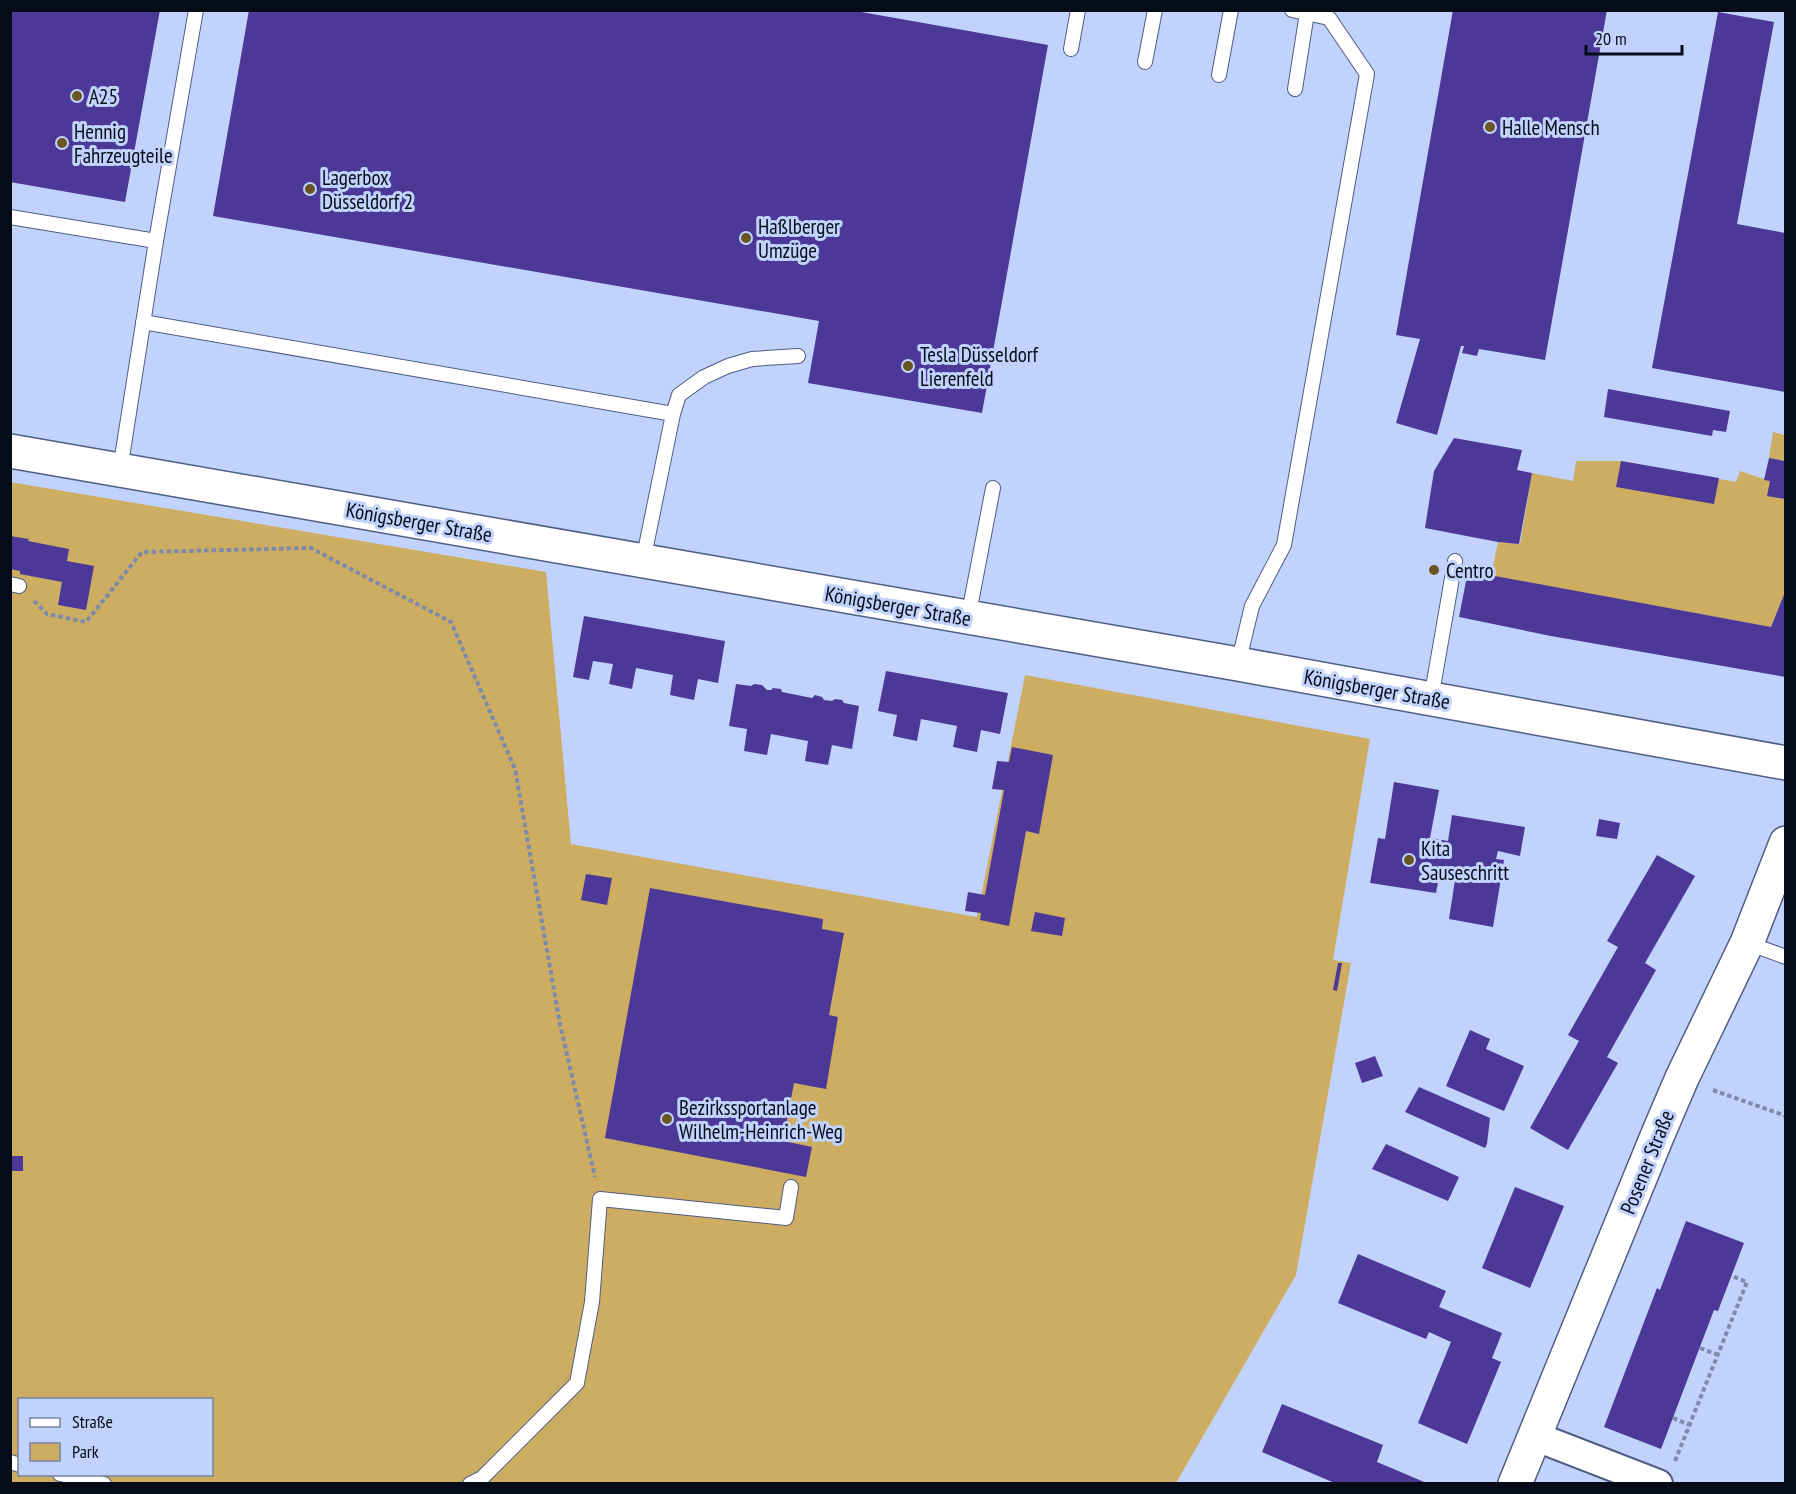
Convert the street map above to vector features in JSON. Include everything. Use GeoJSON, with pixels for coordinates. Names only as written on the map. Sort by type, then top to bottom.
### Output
{"type":"FeatureCollection","features":[{"type":"Feature","properties":{"kind":"main road","name":"Königsberger Straße"},"geometry":{"type":"LineString","coordinates":[[10,451],[1238,664],[1785,763]]}},
{"type":"Feature","properties":{"kind":"main road","name":"Posener Straße"},"geometry":{"type":"LineString","coordinates":[[1515,1484],[1682,1078],[1747,943],[1785,843]]}},
{"type":"Feature","properties":{"kind":"street"},"geometry":{"type":"LineString","coordinates":[[1534,1436],[1666,1474]]}},
{"type":"Feature","properties":{"kind":"lane"},"geometry":{"type":"LineString","coordinates":[[120,470],[196,10]]}},
{"type":"Feature","properties":{"kind":"lane"},"geometry":{"type":"LineString","coordinates":[[1071,50],[1078,10]]}},
{"type":"Feature","properties":{"kind":"lane"},"geometry":{"type":"LineString","coordinates":[[1145,62],[1155,10]]}},
{"type":"Feature","properties":{"kind":"lane"},"geometry":{"type":"LineString","coordinates":[[1219,75],[1231,10]]}},
{"type":"Feature","properties":{"kind":"lane"},"geometry":{"type":"LineString","coordinates":[[1238,664],[1252,606],[1284,545],[1366,74],[1329,18],[1292,10]]}},
{"type":"Feature","properties":{"kind":"lane"},"geometry":{"type":"LineString","coordinates":[[1295,89],[1307,13]]}},
{"type":"Feature","properties":{"kind":"lane"},"geometry":{"type":"LineString","coordinates":[[10,217],[156,242]]}},
{"type":"Feature","properties":{"kind":"lane"},"geometry":{"type":"LineString","coordinates":[[143,322],[673,414]]}},
{"type":"Feature","properties":{"kind":"lane"},"geometry":{"type":"LineString","coordinates":[[643,561],[673,414],[679,395],[704,377],[728,366],[752,359],[798,356]]}},
{"type":"Feature","properties":{"kind":"lane"},"geometry":{"type":"LineString","coordinates":[[968,618],[993,488]]}},
{"type":"Feature","properties":{"kind":"lane"},"geometry":{"type":"LineString","coordinates":[[1431,699],[1455,561]]}},
{"type":"Feature","properties":{"kind":"lane"},"geometry":{"type":"LineString","coordinates":[[1747,943],[1785,957]]}},
{"type":"Feature","properties":{"kind":"lane"},"geometry":{"type":"LineString","coordinates":[[470,1484],[482,1478],[577,1383],[592,1302],[600,1199],[786,1218],[791,1187]]}},
{"type":"Feature","properties":{"kind":"lane"},"geometry":{"type":"LineString","coordinates":[[69,1476],[104,1484]]}},
{"type":"Feature","properties":{"kind":"path"},"geometry":{"type":"LineString","coordinates":[[15,585],[47,614],[86,622],[142,552],[311,548],[452,622],[515,769],[560,1024],[600,1199]]}},
{"type":"Feature","properties":{"kind":"path"},"geometry":{"type":"LineString","coordinates":[[1682,1078],[1785,1116]]}},
{"type":"Feature","properties":{"kind":"path"},"geometry":{"type":"LineString","coordinates":[[1666,1474],[1690,1425],[1747,1282],[1732,1276]]}},
{"type":"Feature","properties":{"kind":"path"},"geometry":{"type":"LineString","coordinates":[[1700,1348],[1718,1355]]}},
{"type":"Feature","properties":{"kind":"path"},"geometry":{"type":"LineString","coordinates":[[1673,1418],[1690,1425]]}},
{"type":"Feature","properties":{"kind":"green space"},"geometry":{"type":"Polygon","coordinates":[[[1773,432],[1785,435],[1785,461],[1769,458],[1773,432]]]}},
{"type":"Feature","properties":{"kind":"green space"},"geometry":{"type":"Polygon","coordinates":[[[1576,461],[1621,461],[1736,482],[1740,471],[1770,481],[1768,495],[1785,499],[1785,592],[1771,627],[1491,576],[1498,542],[1520,544],[1532,473],[1573,481],[1576,461]]]}},
{"type":"Feature","properties":{"kind":"green space","name":"Bezirkssportanlage Wilhelm-Heinrich-Weg"},"geometry":{"type":"Polygon","coordinates":[[[10,482],[546,572],[571,844],[977,917],[1025,675],[1370,739],[1333,960],[1351,963],[1296,1275],[1176,1483],[11,1483],[10,482]]]}},
{"type":"Feature","properties":{"kind":"building","name":"A25"},"geometry":{"type":"Polygon","coordinates":[[[10,10],[160,10],[125,202],[10,182],[10,10]]]}},
{"type":"Feature","properties":{"kind":"building"},"geometry":{"type":"Polygon","coordinates":[[[249,10],[850,10],[1048,45],[982,413],[808,383],[819,321],[213,216],[249,10]]]}},
{"type":"Feature","properties":{"kind":"building"},"geometry":{"type":"Polygon","coordinates":[[[1453,10],[1607,10],[1545,360],[1479,349],[1477,356],[1462,353],[1464,346],[1461,346],[1437,435],[1396,423],[1420,339],[1396,335],[1453,10]]]}},
{"type":"Feature","properties":{"kind":"building"},"geometry":{"type":"Polygon","coordinates":[[[1718,12],[1774,22],[1737,224],[1785,233],[1785,392],[1652,368],[1718,12]]]}},
{"type":"Feature","properties":{"kind":"building"},"geometry":{"type":"Polygon","coordinates":[[[1608,389],[1730,411],[1726,432],[1713,430],[1712,436],[1604,417],[1608,389]]]}},
{"type":"Feature","properties":{"kind":"building"},"geometry":{"type":"Polygon","coordinates":[[[1454,438],[1522,450],[1517,470],[1532,473],[1519,544],[1425,528],[1434,471],[1454,438]]]}},
{"type":"Feature","properties":{"kind":"building"},"geometry":{"type":"Polygon","coordinates":[[[1769,458],[1785,461],[1785,499],[1767,496],[1770,481],[1764,480],[1769,458]]]}},
{"type":"Feature","properties":{"kind":"building"},"geometry":{"type":"Polygon","coordinates":[[[1621,461],[1719,478],[1714,504],[1616,487],[1621,461]]]}},
{"type":"Feature","properties":{"kind":"building"},"geometry":{"type":"Polygon","coordinates":[[[10,536],[69,549],[67,561],[94,566],[86,610],[58,605],[62,582],[20,574],[20,571],[10,569],[10,536]]]}},
{"type":"Feature","properties":{"kind":"building"},"geometry":{"type":"Polygon","coordinates":[[[1468,571],[1771,627],[1785,592],[1785,677],[1551,636],[1459,617],[1468,571]]]}},
{"type":"Feature","properties":{"kind":"building"},"geometry":{"type":"Polygon","coordinates":[[[584,616],[725,641],[718,683],[698,679],[694,700],[670,695],[673,675],[636,668],[632,689],[609,684],[613,664],[593,661],[589,680],[573,677],[584,616]]]}},
{"type":"Feature","properties":{"kind":"building"},"geometry":{"type":"Polygon","coordinates":[[[886,671],[1008,693],[1000,734],[981,730],[977,752],[953,747],[957,726],[921,719],[917,741],[893,736],[897,715],[878,711],[886,671]]]}},
{"type":"Feature","properties":{"kind":"building"},"geometry":{"type":"Polygon","coordinates":[[[736,684],[762,685],[767,690],[781,689],[782,692],[812,698],[815,695],[824,700],[842,700],[844,703],[859,706],[852,749],[832,745],[828,765],[805,761],[808,741],[771,734],[767,755],[744,751],[747,729],[729,726],[736,684]]]}},
{"type":"Feature","properties":{"kind":"building"},"geometry":{"type":"Polygon","coordinates":[[[1012,747],[1053,755],[1039,834],[1026,831],[1009,926],[980,920],[981,913],[965,911],[968,892],[985,895],[1004,790],[992,789],[997,761],[1009,762],[1012,747]]]}},
{"type":"Feature","properties":{"kind":"building"},"geometry":{"type":"Polygon","coordinates":[[[1394,782],[1439,790],[1430,838],[1448,841],[1452,815],[1525,827],[1520,856],[1498,851],[1496,859],[1504,860],[1493,927],[1449,919],[1455,880],[1439,877],[1436,893],[1370,883],[1378,838],[1385,839],[1394,782]]]}},
{"type":"Feature","properties":{"kind":"building"},"geometry":{"type":"Polygon","coordinates":[[[1599,819],[1620,823],[1617,839],[1596,836],[1599,819]]]}},
{"type":"Feature","properties":{"kind":"building"},"geometry":{"type":"Polygon","coordinates":[[[1657,855],[1695,876],[1645,963],[1656,970],[1607,1057],[1618,1063],[1568,1150],[1530,1128],[1579,1041],[1568,1035],[1618,947],[1607,941],[1657,855]]]}},
{"type":"Feature","properties":{"kind":"building"},"geometry":{"type":"Polygon","coordinates":[[[586,874],[612,878],[607,905],[581,900],[586,874]]]}},
{"type":"Feature","properties":{"kind":"building"},"geometry":{"type":"Polygon","coordinates":[[[650,888],[823,919],[822,929],[844,933],[829,1015],[838,1017],[826,1089],[794,1083],[783,1141],[812,1147],[806,1177],[605,1138],[650,888]]]}},
{"type":"Feature","properties":{"kind":"building"},"geometry":{"type":"Polygon","coordinates":[[[1035,912],[1065,918],[1062,936],[1031,931],[1035,912]]]}},
{"type":"Feature","properties":{"kind":"building"},"geometry":{"type":"Polygon","coordinates":[[[1338,963],[1342,963],[1337,991],[1333,990],[1338,963]]]}},
{"type":"Feature","properties":{"kind":"building"},"geometry":{"type":"Polygon","coordinates":[[[1470,1030],[1490,1039],[1486,1049],[1524,1066],[1504,1111],[1446,1086],[1470,1030]]]}},
{"type":"Feature","properties":{"kind":"building"},"geometry":{"type":"Polygon","coordinates":[[[1375,1056],[1383,1076],[1362,1083],[1355,1063],[1375,1056]]]}},
{"type":"Feature","properties":{"kind":"building"},"geometry":{"type":"Polygon","coordinates":[[[1419,1087],[1490,1118],[1485,1148],[1405,1112],[1419,1087]]]}},
{"type":"Feature","properties":{"kind":"building"},"geometry":{"type":"Polygon","coordinates":[[[1386,1144],[1459,1177],[1448,1201],[1372,1169],[1386,1144]]]}},
{"type":"Feature","properties":{"kind":"building"},"geometry":{"type":"Polygon","coordinates":[[[12,1156],[23,1156],[23,1171],[11,1171],[12,1156]]]}},
{"type":"Feature","properties":{"kind":"building"},"geometry":{"type":"Polygon","coordinates":[[[1515,1187],[1564,1206],[1530,1288],[1482,1268],[1515,1187]]]}},
{"type":"Feature","properties":{"kind":"building"},"geometry":{"type":"Polygon","coordinates":[[[1686,1221],[1744,1243],[1718,1311],[1714,1310],[1661,1449],[1604,1427],[1657,1288],[1660,1290],[1686,1221]]]}},
{"type":"Feature","properties":{"kind":"building"},"geometry":{"type":"Polygon","coordinates":[[[1358,1254],[1446,1291],[1439,1307],[1502,1333],[1492,1358],[1501,1362],[1467,1444],[1418,1423],[1451,1342],[1429,1332],[1426,1339],[1338,1303],[1358,1254]]]}},
{"type":"Feature","properties":{"kind":"building"},"geometry":{"type":"Polygon","coordinates":[[[1282,1404],[1383,1445],[1377,1462],[1429,1484],[1337,1484],[1262,1452],[1282,1404]]]}},
{"type":"Feature","properties":{"kind":"place","name":"A25"},"geometry":{"type":"Point","coordinates":[77,96]}},
{"type":"Feature","properties":{"kind":"place","name":"Halle Mensch"},"geometry":{"type":"Point","coordinates":[1490,127]}},
{"type":"Feature","properties":{"kind":"place","name":"Hennig Fahrzeugteile"},"geometry":{"type":"Point","coordinates":[62,143]}},
{"type":"Feature","properties":{"kind":"place","name":"Lagerbox Düsseldorf 2"},"geometry":{"type":"Point","coordinates":[310,189]}},
{"type":"Feature","properties":{"kind":"place","name":"Haßlberger Umzüge"},"geometry":{"type":"Point","coordinates":[746,238]}},
{"type":"Feature","properties":{"kind":"place","name":"Tesla Düsseldorf Lierenfeld"},"geometry":{"type":"Point","coordinates":[908,366]}},
{"type":"Feature","properties":{"kind":"place","name":"Centro"},"geometry":{"type":"Point","coordinates":[1434,570]}},
{"type":"Feature","properties":{"kind":"place","name":"Kita Sauseschritt"},"geometry":{"type":"Point","coordinates":[1409,860]}},
{"type":"Feature","properties":{"kind":"place","name":"Bezirkssportanlage Wilhelm-Heinrich-Weg"},"geometry":{"type":"Point","coordinates":[667,1119]}}]}
